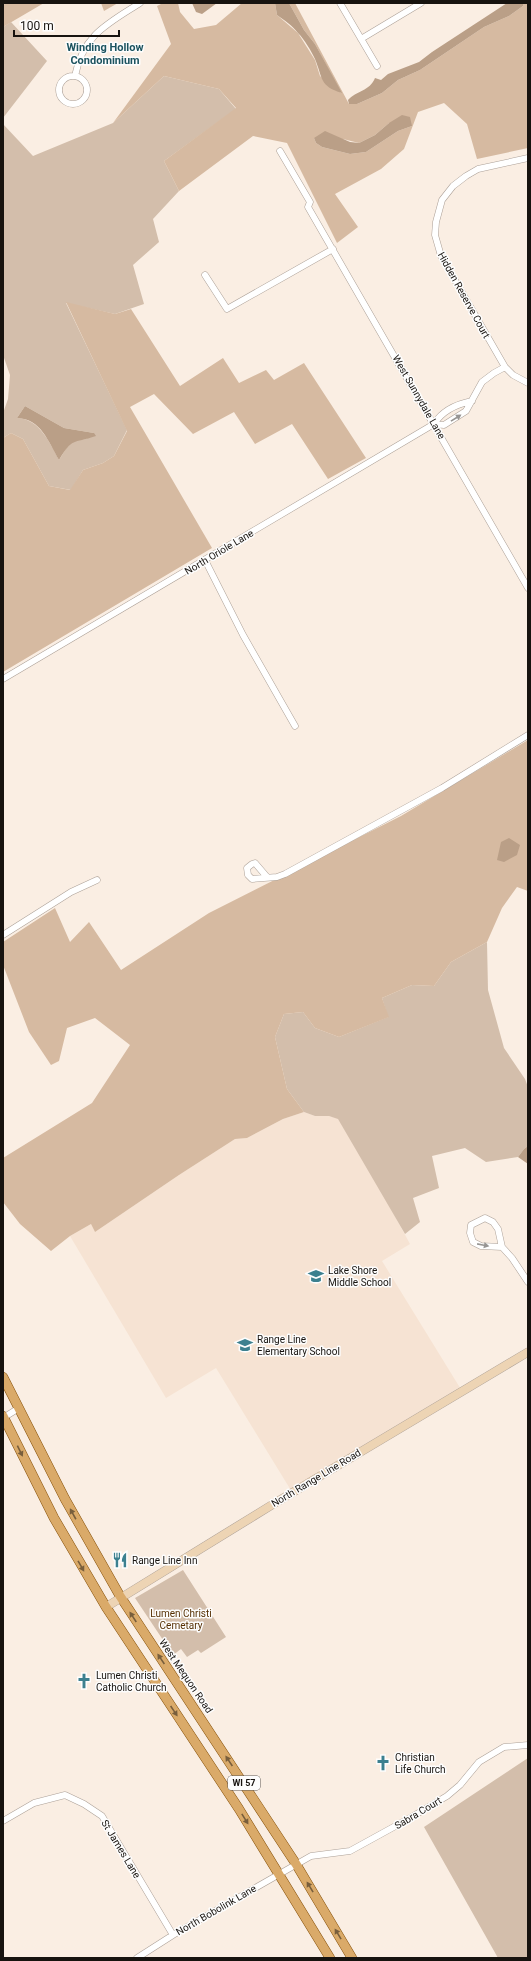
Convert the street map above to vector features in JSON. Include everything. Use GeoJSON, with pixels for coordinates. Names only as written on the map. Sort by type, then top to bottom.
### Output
{"type":"FeatureCollection","features":[{"type":"Feature","properties":{"kind":"main road","name":"West Mequon Road"},"geometry":{"type":"LineString","coordinates":[[3,1377],[65,1499],[120,1596],[296,1864],[352,1958]]}},
{"type":"Feature","properties":{"kind":"main road","name":"WI 57"},"geometry":{"type":"LineString","coordinates":[[3,1417],[54,1518],[106,1607],[230,1796],[330,1958]]}},
{"type":"Feature","properties":{"kind":"street"},"geometry":{"type":"LineString","coordinates":[[75,76],[83,48],[94,35],[109,23],[140,3]]}},
{"type":"Feature","properties":{"kind":"street"},"geometry":{"type":"LineString","coordinates":[[340,3],[377,66]]}},
{"type":"Feature","properties":{"kind":"street"},"geometry":{"type":"LineString","coordinates":[[361,39],[421,3]]}},
{"type":"Feature","properties":{"kind":"street"},"geometry":{"type":"LineString","coordinates":[[71,76],[75,76],[83,81],[87,90],[84,98],[80,102],[71,104],[60,96],[59,88],[63,80],[71,76]]}},
{"type":"Feature","properties":{"kind":"street","name":"West Sunnydale Lane"},"geometry":{"type":"LineString","coordinates":[[280,151],[310,202],[308,207],[528,588]]}},
{"type":"Feature","properties":{"kind":"street","name":"Hidden Reserve Court"},"geometry":{"type":"LineString","coordinates":[[505,367],[441,256],[435,235],[436,222],[442,200],[453,186],[466,176],[478,169],[528,158]]}},
{"type":"Feature","properties":{"kind":"street"},"geometry":{"type":"LineString","coordinates":[[205,275],[227,309],[333,249]]}},
{"type":"Feature","properties":{"kind":"street"},"geometry":{"type":"LineString","coordinates":[[505,367],[513,375],[528,383]]}},
{"type":"Feature","properties":{"kind":"street","name":"North Oriole Lane"},"geometry":{"type":"LineString","coordinates":[[434,424],[444,425],[466,411],[482,382],[505,367]]}},
{"type":"Feature","properties":{"kind":"street","name":"North Oriole Lane"},"geometry":{"type":"LineString","coordinates":[[3,679],[434,424],[439,416],[461,403],[472,401]]}},
{"type":"Feature","properties":{"kind":"street"},"geometry":{"type":"LineString","coordinates":[[205,560],[243,635],[295,726]]}},
{"type":"Feature","properties":{"kind":"street"},"geometry":{"type":"LineString","coordinates":[[267,877],[277,877],[285,874],[442,788],[528,735]]}},
{"type":"Feature","properties":{"kind":"street"},"geometry":{"type":"LineString","coordinates":[[3,935],[71,892],[98,880]]}},
{"type":"Feature","properties":{"kind":"street"},"geometry":{"type":"LineString","coordinates":[[502,1247],[481,1246],[473,1242],[470,1233],[471,1224],[485,1218],[493,1222],[498,1229],[502,1247],[512,1258],[528,1282]]}},
{"type":"Feature","properties":{"kind":"street","name":"North Range Line Road"},"geometry":{"type":"LineString","coordinates":[[106,1607],[120,1596],[528,1352]]}},
{"type":"Feature","properties":{"kind":"street"},"geometry":{"type":"LineString","coordinates":[[3,1417],[19,1408]]}},
{"type":"Feature","properties":{"kind":"street","name":"Sabra Court"},"geometry":{"type":"LineString","coordinates":[[296,1864],[311,1856],[345,1852],[363,1846],[447,1796],[460,1785],[479,1762],[485,1758],[504,1747],[528,1745]]}},
{"type":"Feature","properties":{"kind":"street","name":"St James Lane"},"geometry":{"type":"LineString","coordinates":[[3,1821],[34,1803],[65,1795],[84,1804],[102,1816],[173,1935]]}},
{"type":"Feature","properties":{"kind":"street","name":"North Bobolink Lane"},"geometry":{"type":"LineString","coordinates":[[137,1958],[173,1935],[296,1864]]}},
{"type":"Feature","properties":{"kind":"shaded area"},"geometry":{"type":"Polygon","coordinates":[[[6,3],[44,3],[3,27],[3,5],[6,3]]]}},
{"type":"Feature","properties":{"kind":"shaded area"},"geometry":{"type":"Polygon","coordinates":[[[101,3],[118,3],[104,11],[101,3]]]}},
{"type":"Feature","properties":{"kind":"shaded area"},"geometry":{"type":"Polygon","coordinates":[[[163,3],[178,3],[180,12],[194,29],[216,25],[242,3],[275,3],[277,15],[298,33],[315,60],[320,76],[341,93],[315,44],[304,30],[289,3],[295,3],[349,104],[357,104],[382,93],[398,80],[420,70],[484,27],[509,16],[523,6],[524,3],[528,3],[528,148],[477,159],[467,124],[444,103],[418,112],[404,149],[381,169],[335,194],[358,227],[337,243],[287,143],[253,136],[179,191],[164,161],[236,108],[219,89],[164,76],[113,123],[171,44],[157,6],[163,3]],[[389,123],[375,135],[359,143],[343,139],[314,138],[316,143],[322,147],[350,154],[366,152],[398,131],[412,126],[389,123]]]}},
{"type":"Feature","properties":{"kind":"shaded area"},"geometry":{"type":"Polygon","coordinates":[[[192,3],[217,3],[202,14],[196,12],[192,3]]]}},
{"type":"Feature","properties":{"kind":"shaded area"},"geometry":{"type":"Polygon","coordinates":[[[275,3],[289,3],[304,30],[315,44],[342,93],[325,84],[308,46],[294,28],[277,15],[275,3]]]}},
{"type":"Feature","properties":{"kind":"shaded area"},"geometry":{"type":"Polygon","coordinates":[[[507,3],[524,3],[523,6],[509,16],[484,27],[420,70],[398,80],[382,93],[357,104],[349,104],[348,100],[351,97],[370,86],[375,78],[381,80],[388,74],[419,62],[507,3]]]}},
{"type":"Feature","properties":{"kind":"shaded area"},"geometry":{"type":"Polygon","coordinates":[[[402,115],[410,117],[412,126],[398,131],[366,152],[350,154],[322,147],[316,143],[314,138],[325,131],[350,142],[359,143],[375,135],[389,123],[402,115]]]}},
{"type":"Feature","properties":{"kind":"shaded area"},"geometry":{"type":"Polygon","coordinates":[[[66,302],[115,314],[131,309],[180,386],[223,358],[239,383],[266,370],[274,380],[304,363],[366,458],[328,479],[292,424],[255,444],[234,412],[193,434],[154,394],[130,407],[212,548],[3,672],[3,438],[11,433],[23,439],[49,486],[70,490],[83,470],[103,463],[114,456],[127,431],[66,302]]]}},
{"type":"Feature","properties":{"kind":"shaded area"},"geometry":{"type":"Polygon","coordinates":[[[25,406],[64,428],[94,433],[96,436],[74,442],[67,448],[59,460],[43,432],[38,427],[25,419],[17,418],[25,406]]]}},
{"type":"Feature","properties":{"kind":"shaded area"},"geometry":{"type":"Polygon","coordinates":[[[528,740],[528,891],[517,887],[502,908],[487,942],[451,962],[434,986],[412,985],[382,998],[389,1017],[339,1037],[315,1028],[303,1012],[284,1014],[275,1037],[287,1089],[304,1112],[283,1119],[247,1138],[235,1139],[95,1232],[91,1224],[70,1236],[51,1251],[20,1224],[3,1202],[3,1158],[92,1103],[130,1045],[95,1018],[67,1028],[59,1061],[51,1065],[29,1032],[3,965],[3,942],[55,908],[70,942],[89,922],[121,970],[209,913],[401,816],[528,740]]]}},
{"type":"Feature","properties":{"kind":"shaded area"},"geometry":{"type":"Polygon","coordinates":[[[509,838],[520,845],[517,855],[504,862],[497,860],[501,842],[509,838]]]}},
{"type":"Feature","properties":{"kind":"shaded area"},"geometry":{"type":"Polygon","coordinates":[[[304,1112],[315,1116],[329,1116],[338,1118],[385,1198],[410,1244],[382,1261],[462,1391],[292,1492],[216,1368],[166,1398],[70,1236],[91,1224],[95,1232],[235,1139],[247,1138],[283,1119],[304,1112]]]}},
{"type":"Feature","properties":{"kind":"shaded area"},"geometry":{"type":"Polygon","coordinates":[[[528,1146],[528,1164],[518,1157],[528,1146]]]}},
{"type":"Feature","properties":{"kind":"green space"},"geometry":{"type":"Polygon","coordinates":[[[11,22],[47,61],[3,118],[3,27],[11,22]]]}},
{"type":"Feature","properties":{"kind":"green space"},"geometry":{"type":"Polygon","coordinates":[[[164,76],[219,89],[236,109],[164,161],[179,191],[153,219],[159,242],[133,265],[144,304],[115,314],[66,303],[127,430],[114,456],[103,463],[83,470],[71,490],[49,486],[23,439],[11,433],[3,438],[3,413],[8,399],[10,375],[3,355],[3,124],[33,156],[113,123],[164,76]],[[25,406],[17,418],[32,422],[38,427],[59,460],[69,444],[75,440],[86,439],[94,433],[64,428],[25,406]]]}},
{"type":"Feature","properties":{"kind":"green space"},"geometry":{"type":"Polygon","coordinates":[[[487,942],[488,990],[504,1048],[525,1079],[528,1087],[528,1146],[518,1157],[486,1162],[465,1148],[432,1156],[439,1188],[413,1198],[420,1222],[405,1234],[338,1119],[329,1116],[315,1116],[304,1112],[287,1089],[275,1037],[284,1014],[303,1012],[315,1028],[339,1037],[388,1017],[382,998],[412,985],[434,986],[451,962],[487,942]]]}},
{"type":"Feature","properties":{"kind":"green space","name":"Lumen Christi Cemetary"},"geometry":{"type":"Polygon","coordinates":[[[183,1570],[226,1637],[201,1653],[198,1650],[187,1657],[181,1649],[173,1655],[135,1598],[183,1570]]]}},
{"type":"Feature","properties":{"kind":"green space"},"geometry":{"type":"Polygon","coordinates":[[[528,1758],[528,1958],[498,1958],[424,1827],[528,1758]]]}},
{"type":"Feature","properties":{"kind":"place","name":"Lake Shore Middle School"},"geometry":{"type":"Point","coordinates":[316,1276]}},
{"type":"Feature","properties":{"kind":"place","name":"Range Line Elementary School"},"geometry":{"type":"Point","coordinates":[245,1345]}},
{"type":"Feature","properties":{"kind":"place","name":"Range Line Inn"},"geometry":{"type":"Point","coordinates":[120,1560]}},
{"type":"Feature","properties":{"kind":"place","name":"Lumen Christi Catholic Church"},"geometry":{"type":"Point","coordinates":[84,1681]}},
{"type":"Feature","properties":{"kind":"place","name":"Christian Life Church"},"geometry":{"type":"Point","coordinates":[383,1763]}},
{"type":"Feature","properties":{"kind":"district","name":"Winding Hollow Condominium"},"geometry":{"type":"Point","coordinates":[105,53]}}]}
